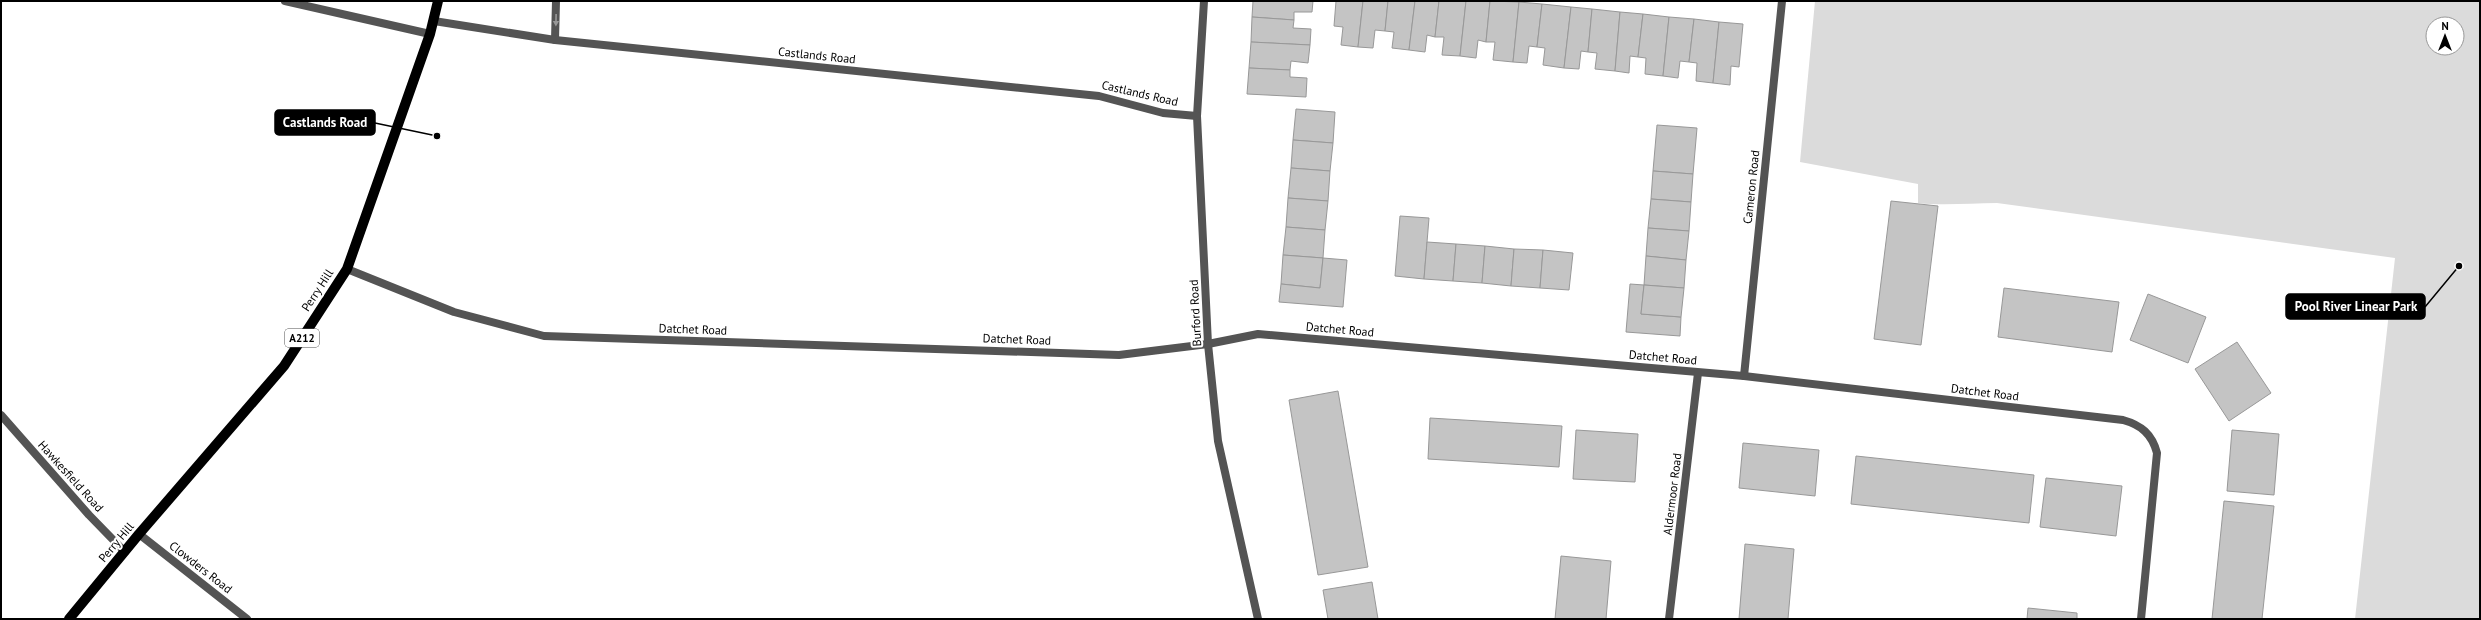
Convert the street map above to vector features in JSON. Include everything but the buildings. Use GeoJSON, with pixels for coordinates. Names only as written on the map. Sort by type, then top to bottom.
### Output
{"type":"FeatureCollection","features":[{"type":"Feature","properties":{"kind":"main road","name":"Perry Hill"},"geometry":{"type":"LineString","coordinates":[[69,619],[139,534],[284,366],[347,269],[430,34],[438,1]]}},
{"type":"Feature","properties":{"kind":"street"},"geometry":{"type":"LineString","coordinates":[[285,1],[430,34]]}},
{"type":"Feature","properties":{"kind":"street"},"geometry":{"type":"LineString","coordinates":[[555,40],[556,1]]}},
{"type":"Feature","properties":{"kind":"street","name":"Burford Road"},"geometry":{"type":"LineString","coordinates":[[1204,1],[1197,116],[1208,344],[1218,441],[1258,619]]}},
{"type":"Feature","properties":{"kind":"street","name":"Cameron Road"},"geometry":{"type":"LineString","coordinates":[[1744,376],[1782,1]]}},
{"type":"Feature","properties":{"kind":"street","name":"Castlands Road"},"geometry":{"type":"LineString","coordinates":[[434,20],[555,40],[1099,96],[1164,114],[1197,116]]}},
{"type":"Feature","properties":{"kind":"street","name":"Datchet Road"},"geometry":{"type":"LineString","coordinates":[[347,269],[454,312],[544,336],[1119,355],[1208,344],[1258,334],[1744,376],[2122,420],[2136,424],[2148,433],[2157,453],[2141,619]]}},
{"type":"Feature","properties":{"kind":"street","name":"Aldermoor Road"},"geometry":{"type":"LineString","coordinates":[[1669,619],[1698,372]]}},
{"type":"Feature","properties":{"kind":"street","name":"Hawkesfield Road"},"geometry":{"type":"LineString","coordinates":[[1,415],[89,515],[125,552]]}},
{"type":"Feature","properties":{"kind":"street","name":"Clowders Road"},"geometry":{"type":"LineString","coordinates":[[139,534],[247,619]]}},
{"type":"Feature","properties":{"kind":"shaded area"},"geometry":{"type":"Polygon","coordinates":[[[1815,1],[2480,1],[2480,619],[2355,619],[2395,258],[1997,203],[1918,203],[1918,184],[1800,162],[1815,1]]]}},
{"type":"Feature","properties":{"kind":"place","name":"Castlands Road"},"geometry":{"type":"Point","coordinates":[437,136]}},
{"type":"Feature","properties":{"kind":"place","name":"Pool River Linear Park"},"geometry":{"type":"Point","coordinates":[2459,266]}}]}
